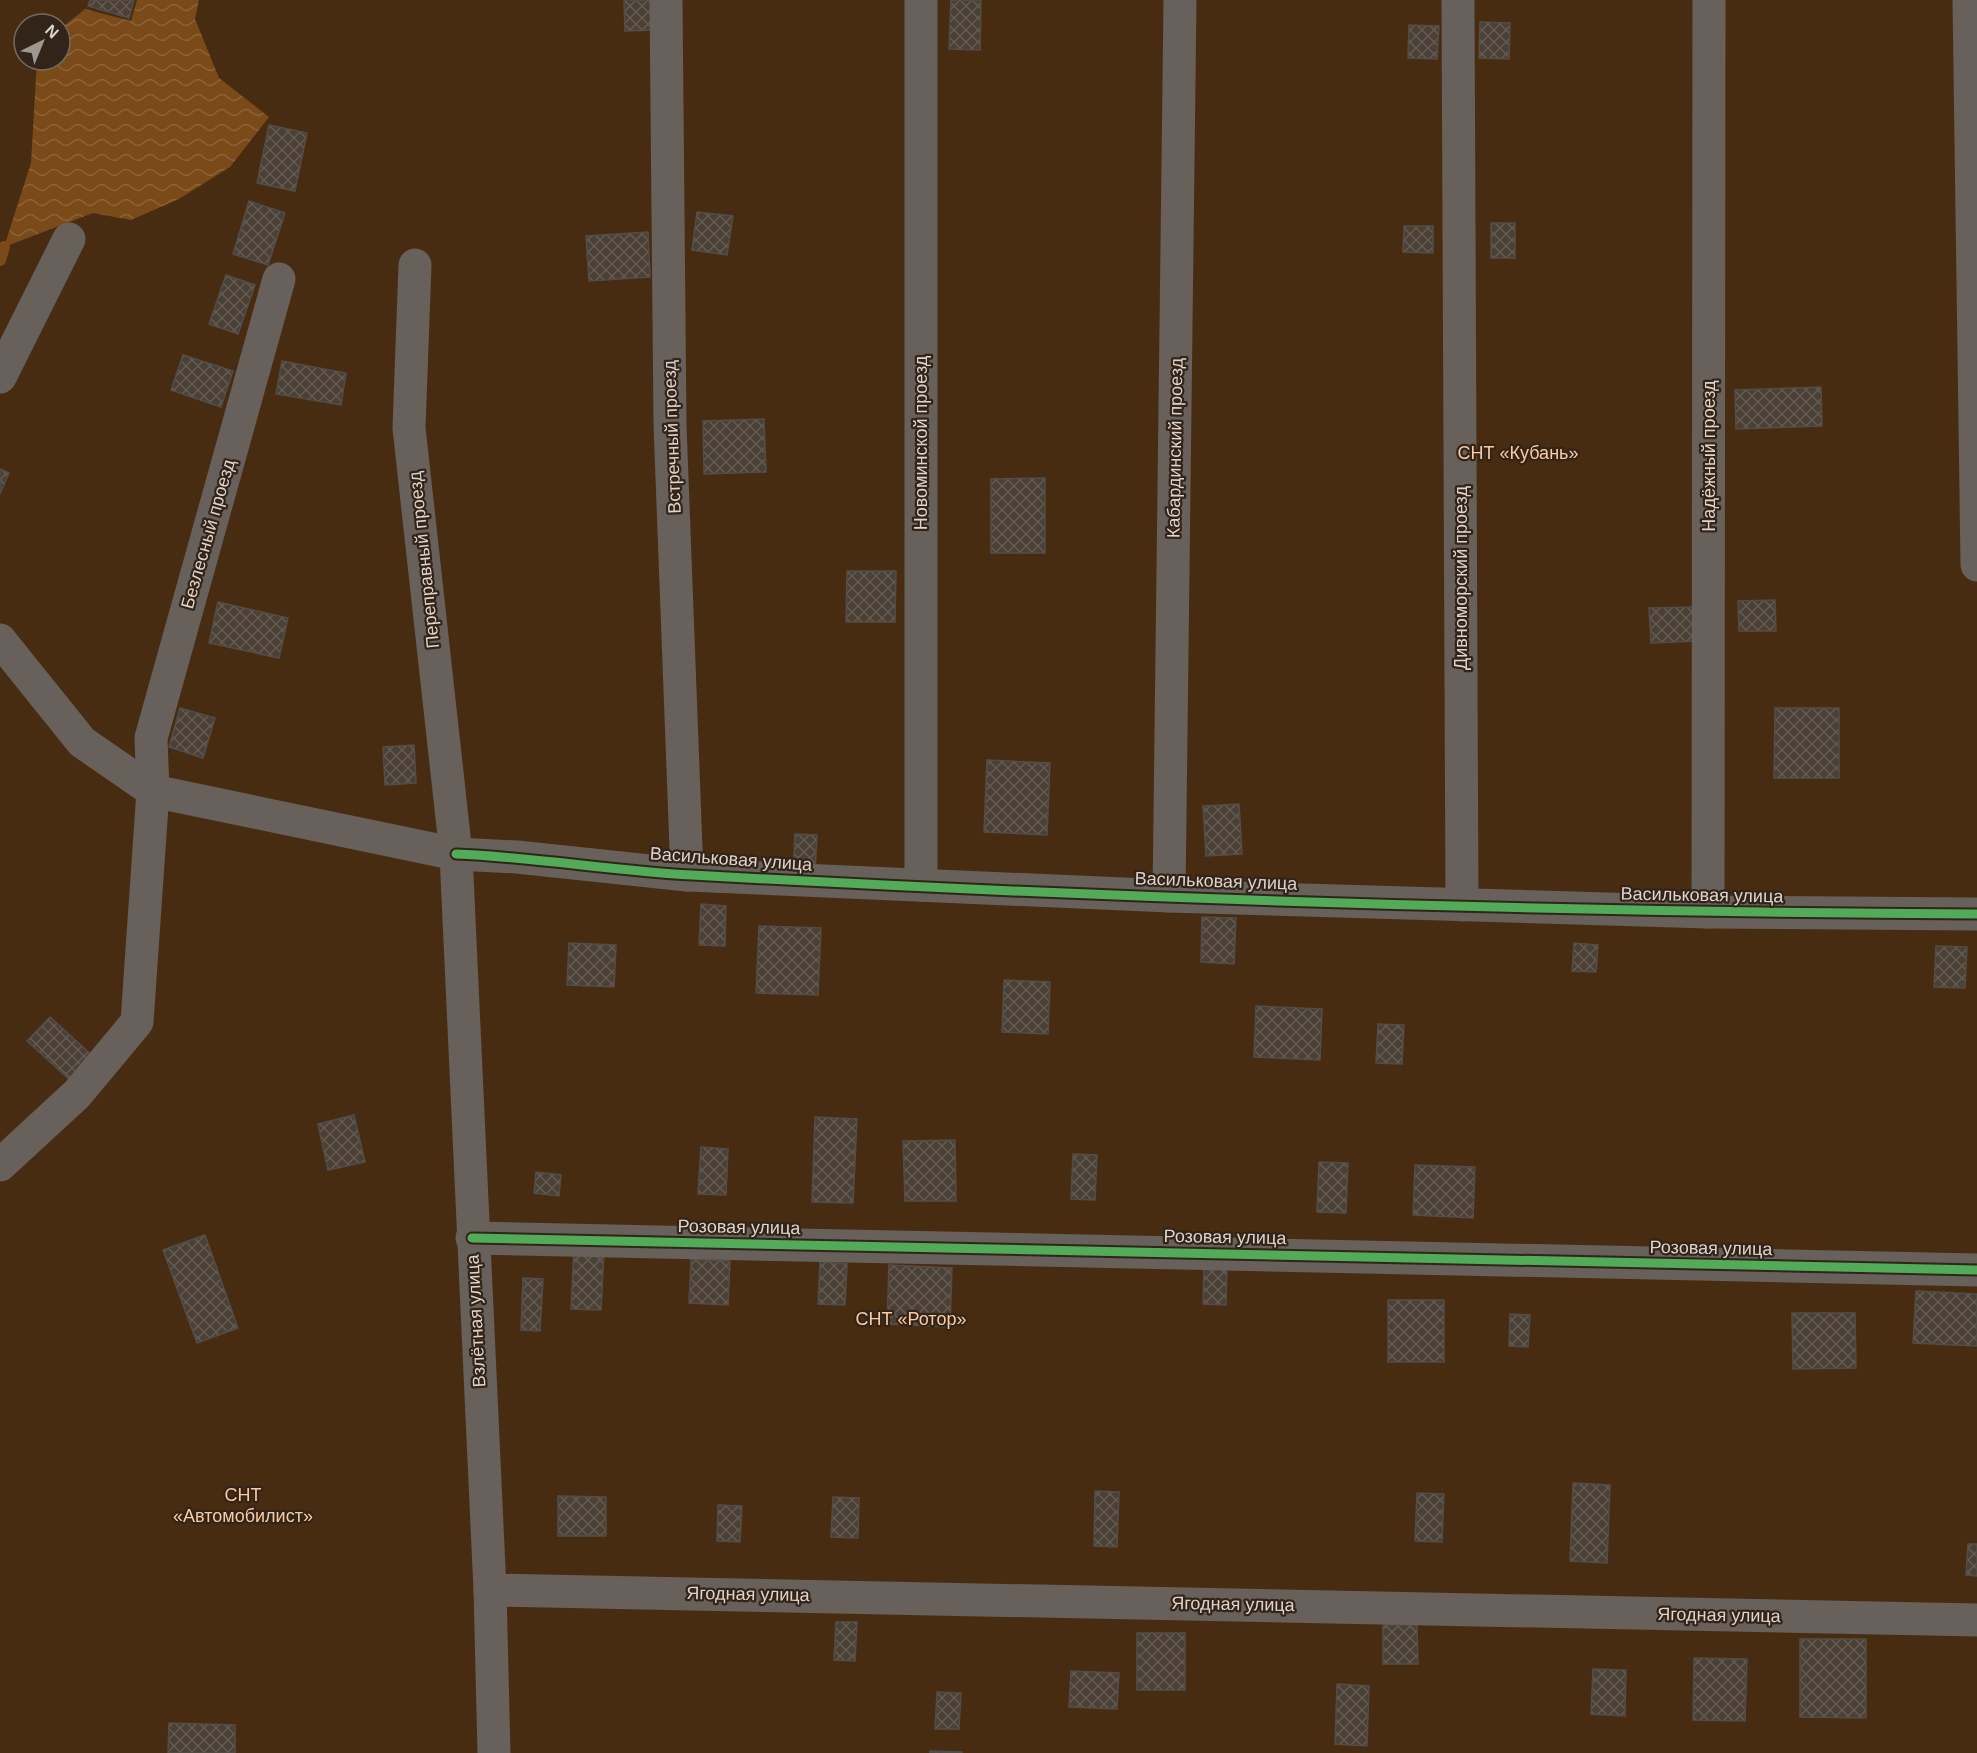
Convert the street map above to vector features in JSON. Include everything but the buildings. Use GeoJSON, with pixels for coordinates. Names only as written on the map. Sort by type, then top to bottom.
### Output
{"type":"FeatureCollection","features":[{"type":"Feature","properties":{"kind":"street","name":"Встречный проезд"},"geometry":{"type":"LineString","coordinates":[[666,0],[670,425],[687,875]]}},
{"type":"Feature","properties":{"kind":"street","name":"Новоминской проезд"},"geometry":{"type":"LineString","coordinates":[[921,0],[921,885]]}},
{"type":"Feature","properties":{"kind":"street","name":"Кабардинский проезд"},"geometry":{"type":"LineString","coordinates":[[1169,896],[1180,0]]}},
{"type":"Feature","properties":{"kind":"street","name":"Дивноморский проезд"},"geometry":{"type":"LineString","coordinates":[[1458,0],[1462,905]]}},
{"type":"Feature","properties":{"kind":"street","name":"Надёжный проезд"},"geometry":{"type":"LineString","coordinates":[[1708,912],[1709,0]]}},
{"type":"Feature","properties":{"kind":"street"},"geometry":{"type":"LineString","coordinates":[[1969,0],[1977,566]]}},
{"type":"Feature","properties":{"kind":"street"},"geometry":{"type":"LineString","coordinates":[[0,376],[69,238]]}},
{"type":"Feature","properties":{"kind":"street","name":"Переправный проезд"},"geometry":{"type":"LineString","coordinates":[[415,265],[409,428],[456,854]]}},
{"type":"Feature","properties":{"kind":"street","name":"Безлесный проезд"},"geometry":{"type":"LineString","coordinates":[[0,1166],[77,1094],[137,1022],[153,791],[151,738],[279,279]]}},
{"type":"Feature","properties":{"kind":"street"},"geometry":{"type":"LineString","coordinates":[[4,654],[82,742],[153,791]]}},
{"type":"Feature","properties":{"kind":"street","name":"Васильковая улица"},"geometry":{"type":"LineString","coordinates":[[153,791],[456,854],[518,857],[687,875],[1169,896],[1462,905],[1708,912],[1977,914]]}},
{"type":"Feature","properties":{"kind":"street","name":"Взлётная улица"},"geometry":{"type":"LineString","coordinates":[[456,854],[490,1590],[494,1753]]}},
{"type":"Feature","properties":{"kind":"street","name":"Розовая улица"},"geometry":{"type":"LineString","coordinates":[[472,1238],[1977,1270]]}},
{"type":"Feature","properties":{"kind":"street","name":"Ягодная улица"},"geometry":{"type":"LineString","coordinates":[[490,1590],[1977,1620]]}},
{"type":"Feature","properties":{"kind":"green space"},"geometry":{"type":"Polygon","coordinates":[[[0,0],[1977,0],[1977,1753],[0,1753],[0,0]]]}},
{"type":"Feature","properties":{"kind":"water"},"geometry":{"type":"Polygon","coordinates":[[[137,0],[199,0],[195,19],[219,78],[269,117],[230,167],[179,199],[131,220],[93,213],[4,247],[31,163],[36,72],[72,72],[72,19],[85,9],[131,21],[137,0]]]}},
{"type":"Feature","properties":{"kind":"waterway"},"geometry":{"type":"LineString","coordinates":[[0,260],[4,247]]}},
{"type":"Feature","properties":{"kind":"cycle path"},"geometry":{"type":"LineString","coordinates":[[456,854],[692,875],[1013,891],[1495,907],[1977,914]]}},
{"type":"Feature","properties":{"kind":"cycle path"},"geometry":{"type":"LineString","coordinates":[[472,1238],[1977,1270]]}},
{"type":"Feature","properties":{"kind":"park label","name":"СНТ «Кубань»"},"geometry":{"type":"Point","coordinates":[1518,453]}},
{"type":"Feature","properties":{"kind":"park label","name":"СНТ «Ротор»"},"geometry":{"type":"Point","coordinates":[911,1319]}},
{"type":"Feature","properties":{"kind":"park label","name":"СНТ «Автомобилист»"},"geometry":{"type":"Point","coordinates":[243,1505]}}]}
